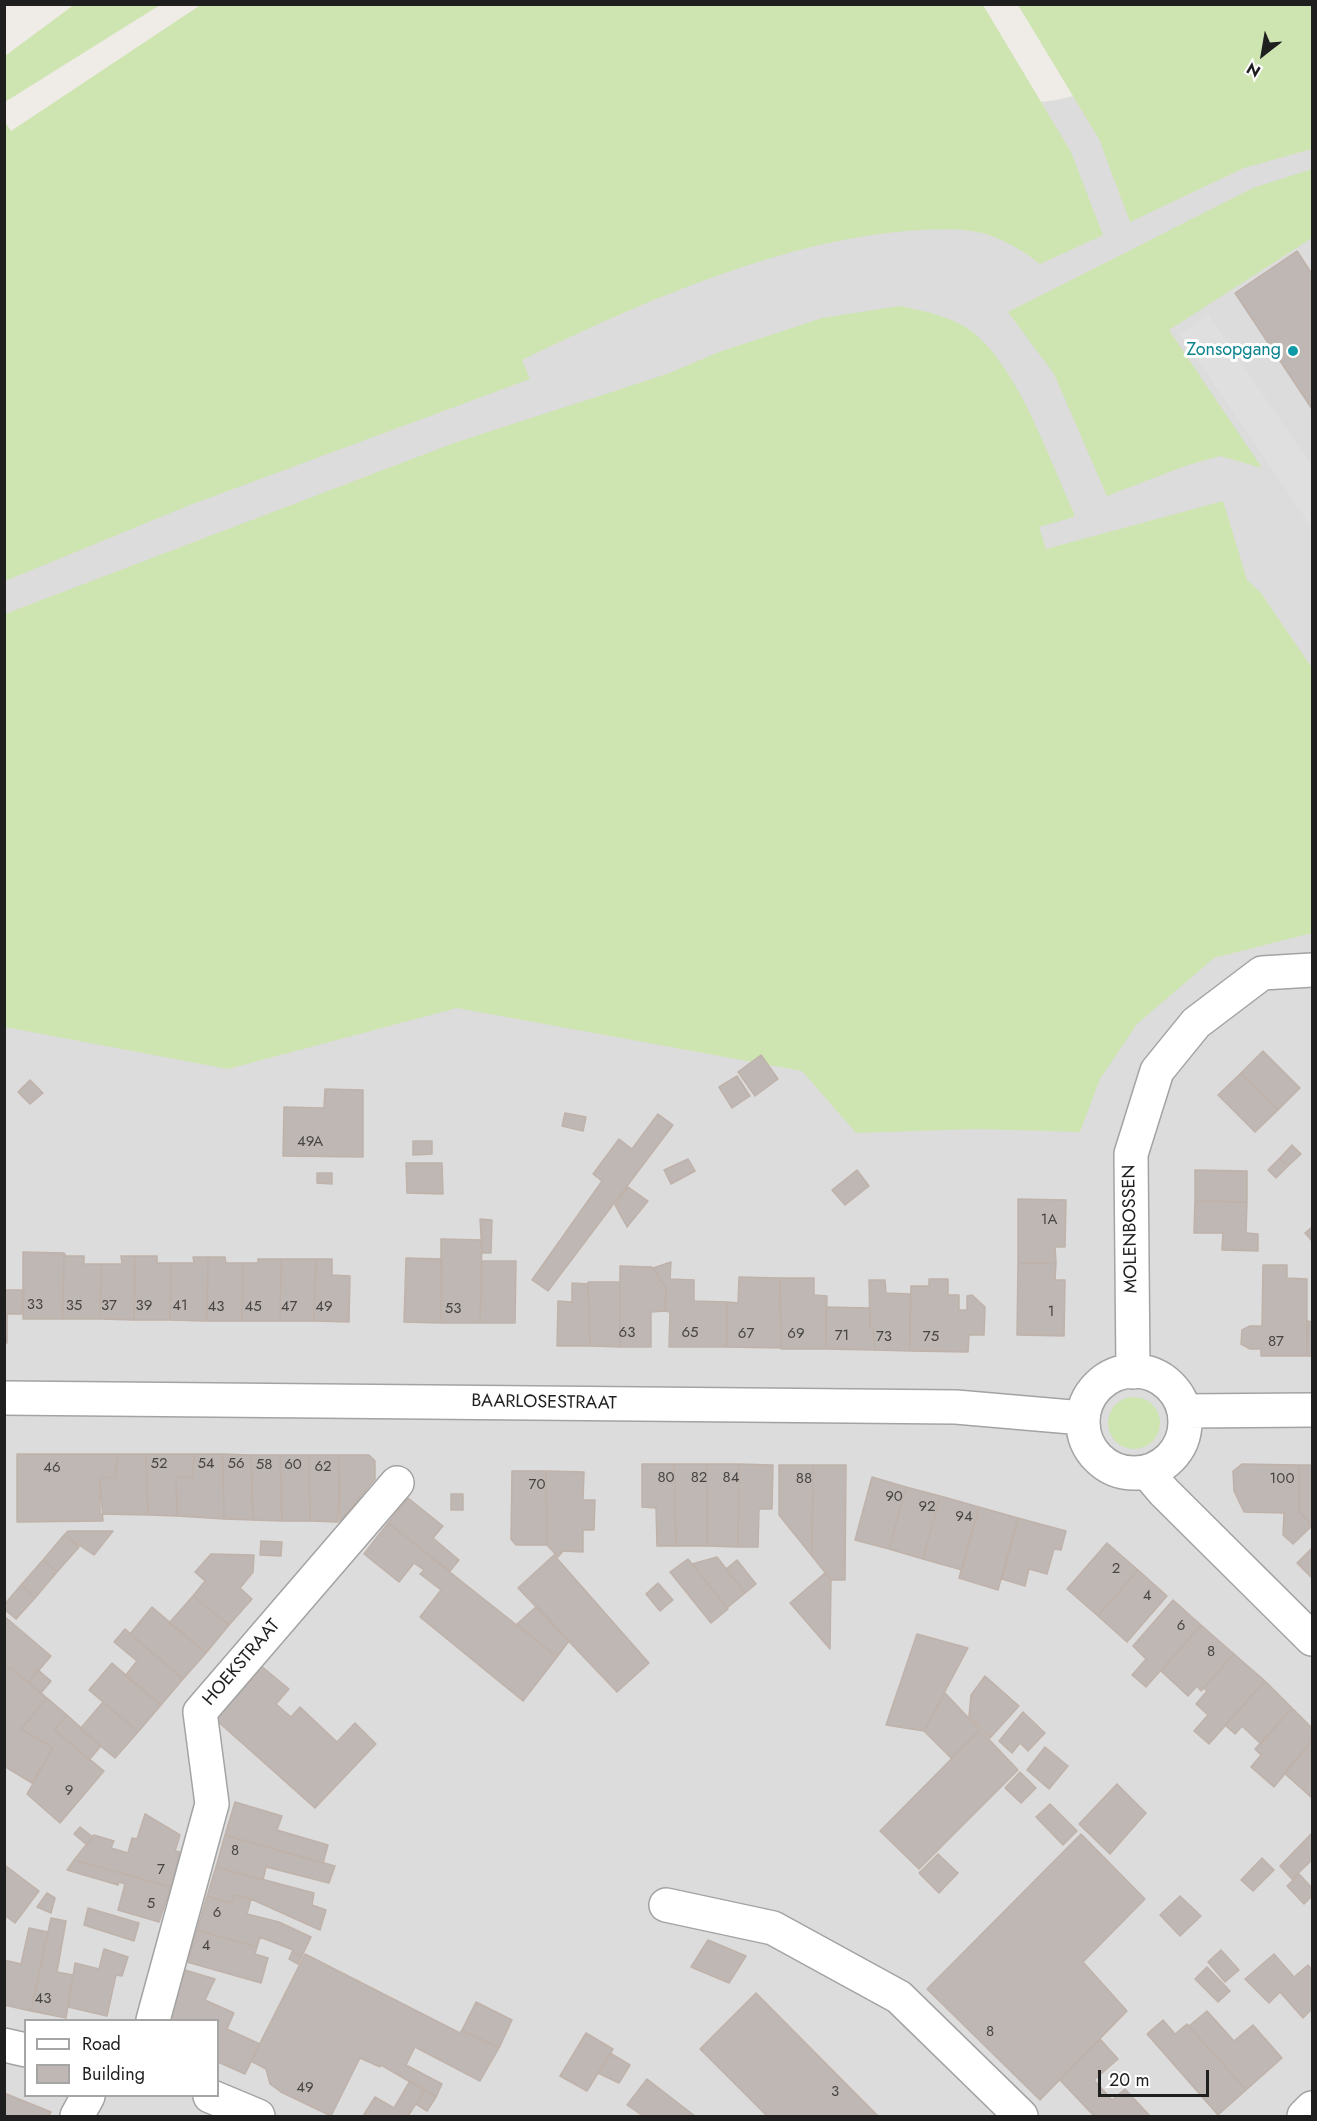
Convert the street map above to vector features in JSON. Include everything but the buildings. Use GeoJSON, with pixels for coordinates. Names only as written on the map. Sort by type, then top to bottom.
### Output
{"type":"FeatureCollection","features":[{"type":"Feature","properties":{"kind":"street","name":"MOLENBOSSEN"},"geometry":{"type":"LineString","coordinates":[[1133,1372],[1131,1154],[1157,1071],[1196,1023],[1262,973],[1312,970]]}},
{"type":"Feature","properties":{"kind":"street"},"geometry":{"type":"LineString","coordinates":[[1133,1372],[1154,1376],[1164,1382],[1172,1389],[1184,1411],[1184,1431],[1177,1450],[1159,1467],[1148,1472],[1130,1474],[1114,1469],[1101,1461],[1091,1450],[1084,1434],[1083,1418],[1087,1402],[1095,1389],[1106,1379],[1133,1372]]}},
{"type":"Feature","properties":{"kind":"street","name":"BAARLOSESTRAAT"},"geometry":{"type":"LineString","coordinates":[[4,1398],[956,1407],[1083,1418]]}},
{"type":"Feature","properties":{"kind":"street"},"geometry":{"type":"LineString","coordinates":[[1184,1411],[1312,1410]]}},
{"type":"Feature","properties":{"kind":"street"},"geometry":{"type":"LineString","coordinates":[[1148,1472],[1164,1492],[1312,1638]]}},
{"type":"Feature","properties":{"kind":"street","name":"HOEKSTRAAT"},"geometry":{"type":"LineString","coordinates":[[153,2019],[212,1804],[200,1712],[397,1483]]}},
{"type":"Feature","properties":{"kind":"street"},"geometry":{"type":"LineString","coordinates":[[666,1905],[772,1928],[899,1997],[1021,2116]]}},
{"type":"Feature","properties":{"kind":"street"},"geometry":{"type":"LineString","coordinates":[[4,2046],[24,2050]]}},
{"type":"Feature","properties":{"kind":"street"},"geometry":{"type":"LineString","coordinates":[[77,2116],[87,2097]]}},
{"type":"Feature","properties":{"kind":"street"},"geometry":{"type":"LineString","coordinates":[[212,2097],[258,2116]]}},
{"type":"Feature","properties":{"kind":"street"},"geometry":{"type":"LineString","coordinates":[[1304,2116],[1312,2108]]}},
{"type":"Feature","properties":{"kind":"shaded area"},"geometry":{"type":"Polygon","coordinates":[[[1312,42],[1312,2116],[5,2116],[5,515],[762,139],[1056,100],[1312,42]]]}},
{"type":"Feature","properties":{"kind":"shaded area"},"geometry":{"type":"Polygon","coordinates":[[[1208,314],[1312,466],[1312,528],[1180,334],[1208,314]]]}},
{"type":"Feature","properties":{"kind":"green space"},"geometry":{"type":"Polygon","coordinates":[[[75,4],[160,5],[5,102],[5,56],[75,4]]]}},
{"type":"Feature","properties":{"kind":"green space"},"geometry":{"type":"Polygon","coordinates":[[[202,4],[983,5],[1071,152],[1103,235],[1040,264],[1016,247],[996,237],[973,231],[947,229],[871,235],[819,245],[768,259],[666,295],[522,360],[530,379],[190,505],[5,581],[5,122],[11,131],[202,4]]]}},
{"type":"Feature","properties":{"kind":"green space"},"geometry":{"type":"Polygon","coordinates":[[[1018,5],[1312,5],[1312,149],[1244,168],[1130,222],[1099,139],[1018,5]]]}},
{"type":"Feature","properties":{"kind":"green space"},"geometry":{"type":"Polygon","coordinates":[[[1312,169],[1312,238],[1169,330],[1262,468],[1220,456],[1185,466],[1107,496],[1054,374],[1008,312],[1253,188],[1312,169]]]}},
{"type":"Feature","properties":{"kind":"green space"},"geometry":{"type":"Polygon","coordinates":[[[900,306],[924,311],[962,325],[981,339],[1014,383],[1041,437],[1074,513],[1074,517],[1039,527],[1046,549],[1223,501],[1247,580],[1261,593],[1312,668],[1312,933],[1214,958],[1137,1024],[1100,1079],[1080,1132],[978,1129],[856,1133],[802,1071],[457,1008],[228,1069],[5,1027],[5,614],[454,443],[667,374],[719,352],[822,318],[900,306]]]}},
{"type":"Feature","properties":{"kind":"green space"},"geometry":{"type":"Polygon","coordinates":[[[1134,1397],[1144,1399],[1152,1405],[1158,1413],[1160,1423],[1158,1433],[1152,1441],[1144,1447],[1134,1449],[1124,1447],[1116,1441],[1110,1433],[1108,1423],[1110,1413],[1116,1405],[1124,1399],[1134,1397]]]}},
{"type":"Feature","properties":{"kind":"place","name":"Zonsopgang"},"geometry":{"type":"Point","coordinates":[1293,351]}}]}
